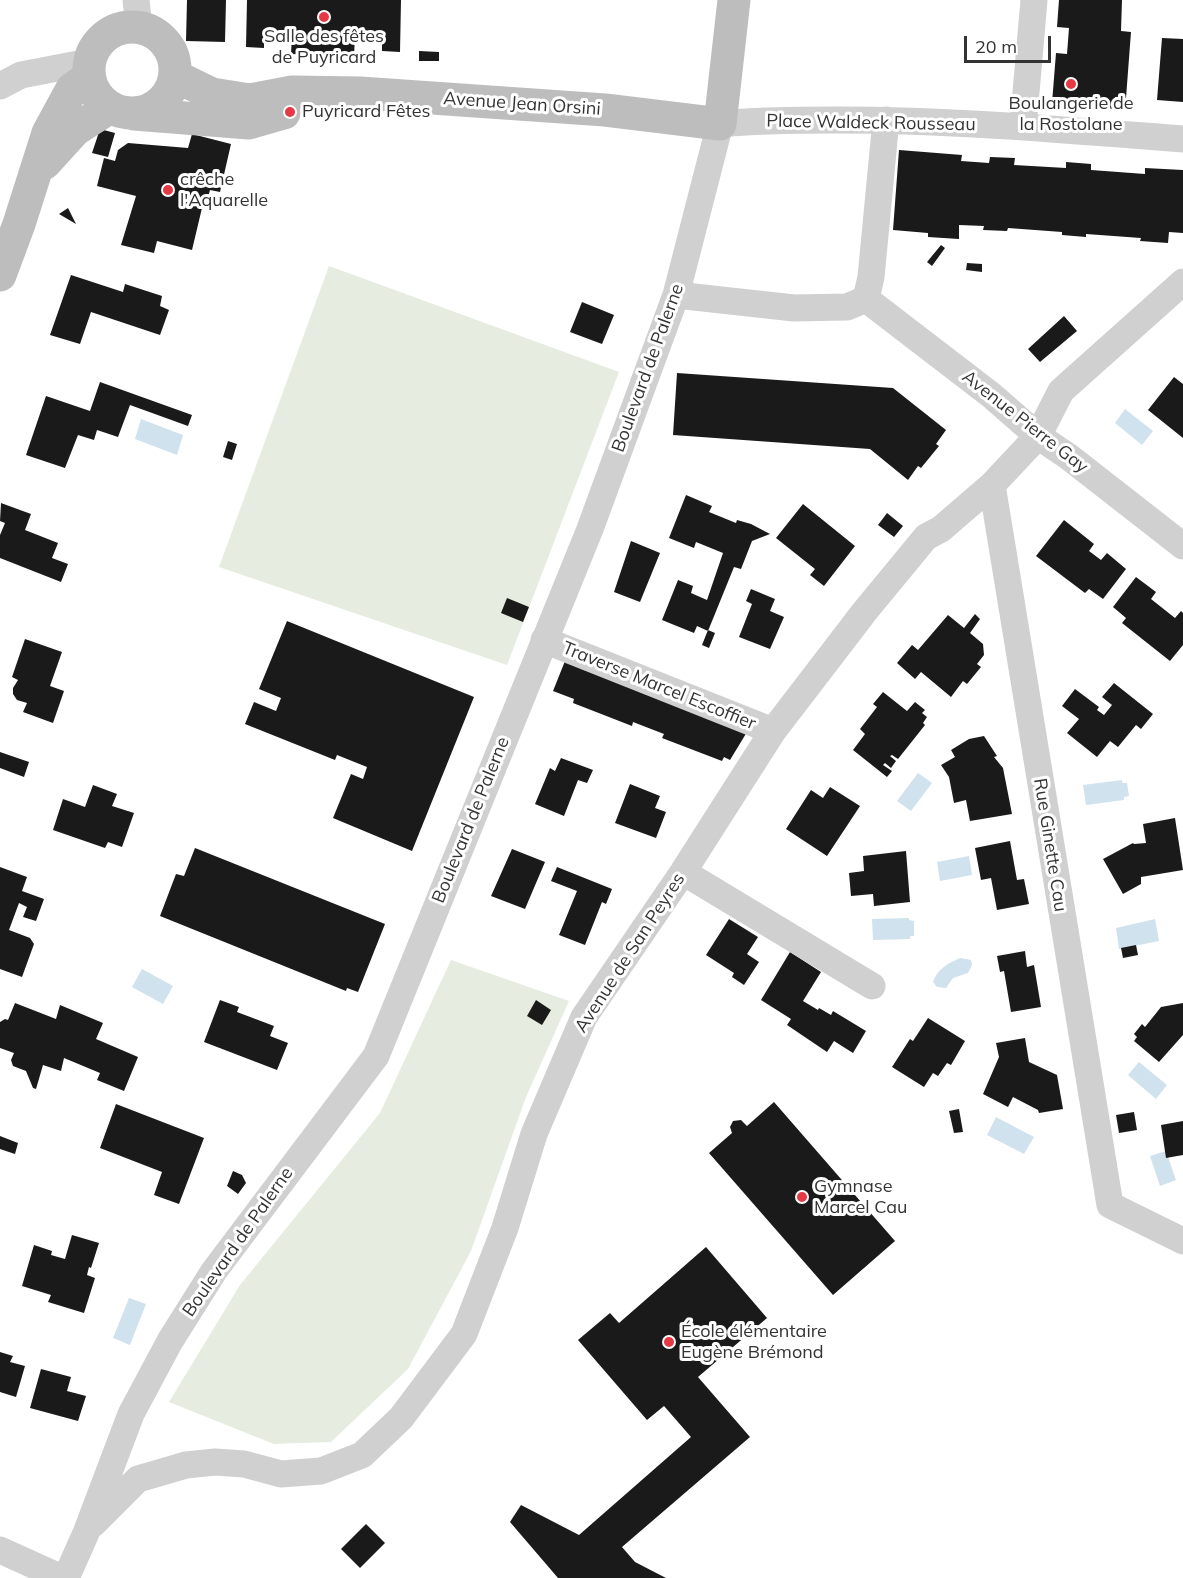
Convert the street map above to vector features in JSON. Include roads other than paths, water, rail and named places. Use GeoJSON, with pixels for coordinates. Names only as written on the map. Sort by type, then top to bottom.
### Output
{"type":"FeatureCollection","features":[{"type":"Feature","properties":{"kind":"street","name":"Boulevard de Palerne"},"geometry":{"type":"LineString","coordinates":[[66,1578],[88,1529],[130,1414],[170,1341],[214,1271],[376,1056],[590,529],[676,295],[720,124],[734,0]]}},
{"type":"Feature","properties":{"kind":"street"},"geometry":{"type":"LineString","coordinates":[[1023,127],[1034,0]]}},
{"type":"Feature","properties":{"kind":"street"},"geometry":{"type":"LineString","coordinates":[[0,275],[48,133],[52,124],[72,90],[89,69],[95,46],[107,35],[123,28],[138,14],[167,45],[174,60],[175,76],[168,95],[153,108],[122,111],[75,130],[35,173]]}},
{"type":"Feature","properties":{"kind":"street"},"geometry":{"type":"LineString","coordinates":[[0,86],[21,75],[89,69]]}},
{"type":"Feature","properties":{"kind":"street"},"geometry":{"type":"LineString","coordinates":[[89,69],[95,94],[122,111],[249,123],[291,112],[323,93]]}},
{"type":"Feature","properties":{"kind":"street","name":"Avenue Jean Orsini"},"geometry":{"type":"LineString","coordinates":[[175,76],[212,94],[250,100],[292,92],[360,93],[605,110],[720,124]]}},
{"type":"Feature","properties":{"kind":"street","name":"Place Waldeck Rousseau"},"geometry":{"type":"LineString","coordinates":[[720,124],[755,120],[886,120],[1183,138]]}},
{"type":"Feature","properties":{"kind":"street"},"geometry":{"type":"LineString","coordinates":[[676,295],[794,308],[847,307],[866,299],[871,277],[886,120]]}},
{"type":"Feature","properties":{"kind":"street","name":"Avenue de San Peyres"},"geometry":{"type":"LineString","coordinates":[[88,1529],[138,1479],[186,1465],[215,1462],[244,1464],[281,1474],[321,1471],[362,1455],[401,1418],[464,1334],[505,1228],[534,1134],[584,1017],[683,872],[774,731],[865,610],[926,537],[941,529],[992,485],[1038,436],[1062,391],[1183,282]]}},
{"type":"Feature","properties":{"kind":"street","name":"Avenue Pierre Gay"},"geometry":{"type":"LineString","coordinates":[[866,299],[991,395],[1038,436],[1069,457],[1183,546]]}},
{"type":"Feature","properties":{"kind":"street","name":"Rue Ginette Cau"},"geometry":{"type":"LineString","coordinates":[[992,485],[1110,1205],[1183,1242]]}},
{"type":"Feature","properties":{"kind":"street","name":"Traverse Marcel Escoffier"},"geometry":{"type":"LineString","coordinates":[[544,640],[774,731]]}},
{"type":"Feature","properties":{"kind":"street"},"geometry":{"type":"LineString","coordinates":[[683,872],[872,986]]}},
{"type":"Feature","properties":{"kind":"street"},"geometry":{"type":"LineString","coordinates":[[0,1550],[62,1578]]}},
{"type":"Feature","properties":{"kind":"water"},"geometry":{"type":"Polygon","coordinates":[[[1125,409],[1153,431],[1142,445],[1115,423],[1125,409]]]}},
{"type":"Feature","properties":{"kind":"water"},"geometry":{"type":"Polygon","coordinates":[[[141,419],[183,435],[177,455],[135,439],[141,419]]]}},
{"type":"Feature","properties":{"kind":"water"},"geometry":{"type":"Polygon","coordinates":[[[918,773],[932,783],[911,811],[897,801],[918,773]]]}},
{"type":"Feature","properties":{"kind":"water"},"geometry":{"type":"Polygon","coordinates":[[[1122,780],[1122,783],[1127,783],[1129,796],[1124,797],[1124,800],[1086,805],[1083,785],[1122,780]]]}},
{"type":"Feature","properties":{"kind":"water"},"geometry":{"type":"Polygon","coordinates":[[[969,856],[972,875],[940,881],[937,862],[969,856]]]}},
{"type":"Feature","properties":{"kind":"water"},"geometry":{"type":"Polygon","coordinates":[[[909,918],[914,921],[914,936],[910,936],[910,939],[873,940],[872,919],[909,918]]]}},
{"type":"Feature","properties":{"kind":"water"},"geometry":{"type":"Polygon","coordinates":[[[1155,919],[1159,941],[1119,949],[1116,928],[1155,919]]]}},
{"type":"Feature","properties":{"kind":"water"},"geometry":{"type":"Polygon","coordinates":[[[960,958],[971,960],[972,965],[968,973],[953,978],[946,988],[937,987],[933,982],[937,973],[960,958]]]}},
{"type":"Feature","properties":{"kind":"water"},"geometry":{"type":"Polygon","coordinates":[[[142,969],[173,986],[163,1004],[132,987],[142,969]]]}},
{"type":"Feature","properties":{"kind":"water"},"geometry":{"type":"Polygon","coordinates":[[[1139,1062],[1167,1085],[1156,1099],[1128,1075],[1139,1062]]]}},
{"type":"Feature","properties":{"kind":"water"},"geometry":{"type":"Polygon","coordinates":[[[996,1117],[1034,1137],[1024,1154],[987,1135],[996,1117]]]}},
{"type":"Feature","properties":{"kind":"water"},"geometry":{"type":"Polygon","coordinates":[[[1166,1151],[1176,1180],[1160,1186],[1150,1156],[1166,1151]]]}},
{"type":"Feature","properties":{"kind":"water"},"geometry":{"type":"Polygon","coordinates":[[[129,1298],[146,1304],[130,1345],[113,1338],[129,1298]]]}},
{"type":"Feature","properties":{"kind":"place","name":"Salle des fêtes de Puyricard"},"geometry":{"type":"Point","coordinates":[324,17]}},
{"type":"Feature","properties":{"kind":"place","name":"Boulangerie de la Rostolane"},"geometry":{"type":"Point","coordinates":[1071,84]}},
{"type":"Feature","properties":{"kind":"place","name":"Puyricard Fêtes"},"geometry":{"type":"Point","coordinates":[290,112]}},
{"type":"Feature","properties":{"kind":"place","name":"crêche l'Aquarelle"},"geometry":{"type":"Point","coordinates":[168,190]}},
{"type":"Feature","properties":{"kind":"place","name":"Gymnase Marcel Cau"},"geometry":{"type":"Point","coordinates":[802,1197]}},
{"type":"Feature","properties":{"kind":"place","name":"École élémentaire Eugène Brémond"},"geometry":{"type":"Point","coordinates":[669,1342]}}]}
